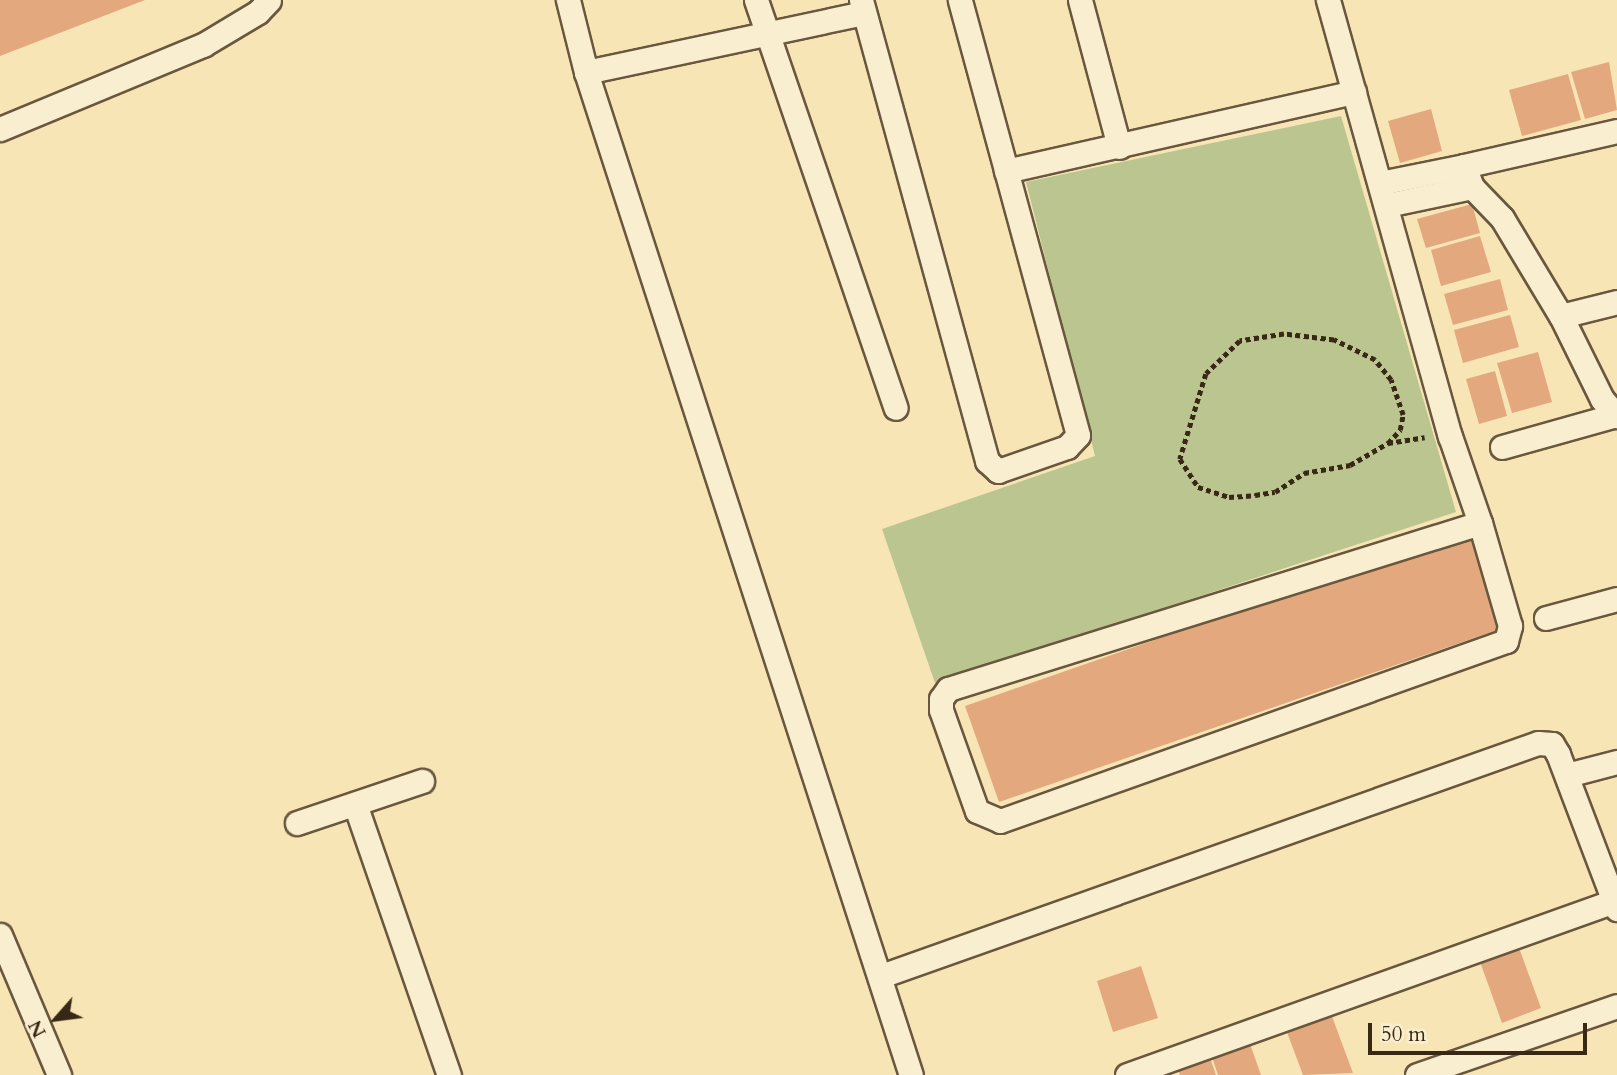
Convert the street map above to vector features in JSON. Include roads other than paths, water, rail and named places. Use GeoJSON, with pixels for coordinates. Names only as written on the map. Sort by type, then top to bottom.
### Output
{"type":"FeatureCollection","features":[{"type":"Feature","properties":{"kind":"street"},"geometry":{"type":"LineString","coordinates":[[0,129],[203,46],[258,12],[269,0]]}},
{"type":"Feature","properties":{"kind":"street"},"geometry":{"type":"LineString","coordinates":[[568,0],[586,72],[911,1075]]}},
{"type":"Feature","properties":{"kind":"street"},"geometry":{"type":"LineString","coordinates":[[756,0],[896,408]]}},
{"type":"Feature","properties":{"kind":"street"},"geometry":{"type":"LineString","coordinates":[[586,72],[766,34],[862,7],[987,461],[998,471],[1067,447],[1077,435],[960,0]]}},
{"type":"Feature","properties":{"kind":"street"},"geometry":{"type":"LineString","coordinates":[[1080,0],[1119,147]]}},
{"type":"Feature","properties":{"kind":"street"},"geometry":{"type":"LineString","coordinates":[[1328,0],[1450,436],[1480,523],[1510,626],[1506,641],[1000,821],[977,811],[941,710],[948,689],[1480,523]]}},
{"type":"Feature","properties":{"kind":"street"},"geometry":{"type":"LineString","coordinates":[[1006,171],[1354,92]]}},
{"type":"Feature","properties":{"kind":"street"},"geometry":{"type":"LineString","coordinates":[[1387,205],[1468,176],[1617,131]]}},
{"type":"Feature","properties":{"kind":"street"},"geometry":{"type":"LineString","coordinates":[[1380,183],[1468,176]]}},
{"type":"Feature","properties":{"kind":"street"},"geometry":{"type":"LineString","coordinates":[[1468,176],[1502,218],[1561,316],[1602,399],[1616,415],[1502,447]]}},
{"type":"Feature","properties":{"kind":"street"},"geometry":{"type":"LineString","coordinates":[[1561,316],[1617,302]]}},
{"type":"Feature","properties":{"kind":"street"},"geometry":{"type":"LineString","coordinates":[[1546,618],[1617,599]]}},
{"type":"Feature","properties":{"kind":"street"},"geometry":{"type":"LineString","coordinates":[[881,976],[1538,743],[1552,744],[1567,775],[1616,905],[1127,1075]]}},
{"type":"Feature","properties":{"kind":"street"},"geometry":{"type":"LineString","coordinates":[[1567,775],[1617,762]]}},
{"type":"Feature","properties":{"kind":"street"},"geometry":{"type":"LineString","coordinates":[[297,823],[422,781]]}},
{"type":"Feature","properties":{"kind":"street"},"geometry":{"type":"LineString","coordinates":[[355,804],[449,1075]]}},
{"type":"Feature","properties":{"kind":"street"},"geometry":{"type":"LineString","coordinates":[[1,940],[59,1075]]}},
{"type":"Feature","properties":{"kind":"street"},"geometry":{"type":"LineString","coordinates":[[1417,1075],[1617,1006]]}}]}
